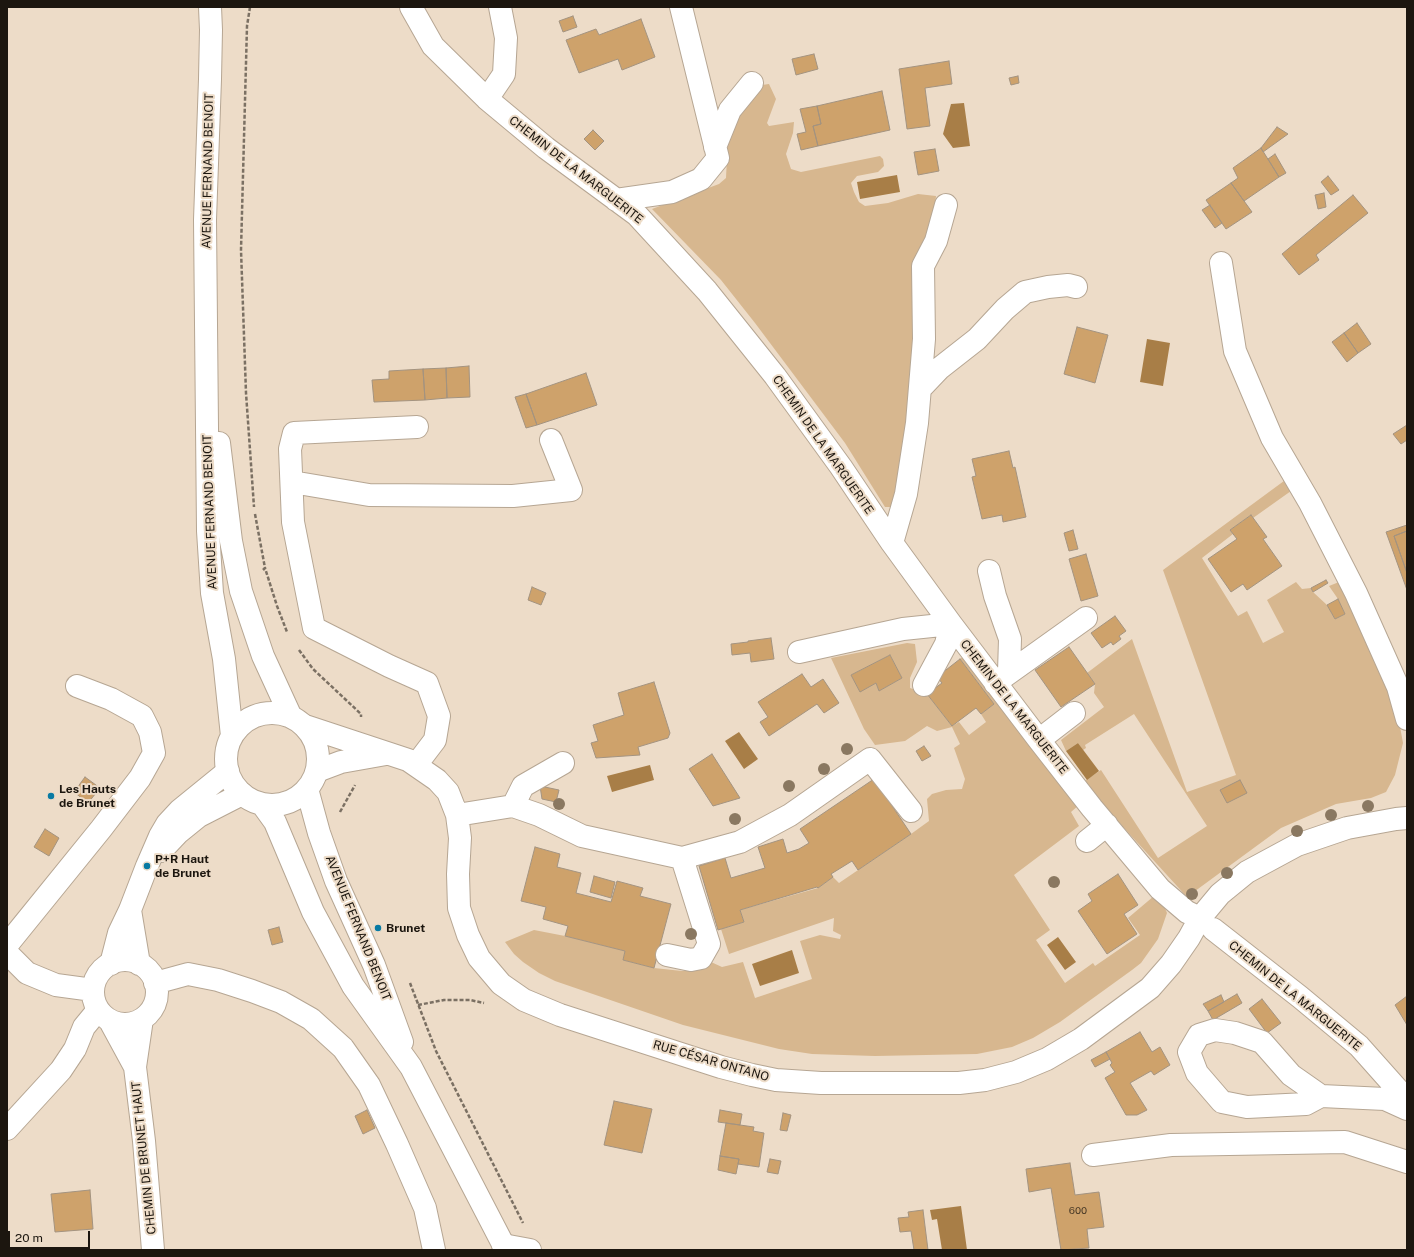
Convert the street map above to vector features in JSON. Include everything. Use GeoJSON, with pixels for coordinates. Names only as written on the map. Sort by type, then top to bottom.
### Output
{"type":"FeatureCollection","features":[{"type":"Feature","properties":{"kind":"street","name":"AVENUE FERNAND BENOIT"},"geometry":{"type":"LineString","coordinates":[[210,7],[210,72],[205,220],[208,531],[212,593],[224,659],[232,736]]}},
{"type":"Feature","properties":{"kind":"street","name":"CHEMIN DE LA MARGUERITE"},"geometry":{"type":"LineString","coordinates":[[412,7],[433,46],[486,99],[546,148],[637,215],[708,291],[780,383],[841,467],[892,543],[951,624],[1002,677],[1039,740],[1160,889],[1187,912],[1206,924],[1300,997],[1359,1046],[1407,1100]]}},
{"type":"Feature","properties":{"kind":"street"},"geometry":{"type":"LineString","coordinates":[[486,99],[504,74],[506,38],[500,7]]}},
{"type":"Feature","properties":{"kind":"street"},"geometry":{"type":"LineString","coordinates":[[616,200],[672,192],[700,179],[718,158],[681,7]]}},
{"type":"Feature","properties":{"kind":"street"},"geometry":{"type":"LineString","coordinates":[[715,147],[730,110],[752,83]]}},
{"type":"Feature","properties":{"kind":"street"},"geometry":{"type":"LineString","coordinates":[[892,543],[906,494],[917,423],[924,339],[924,266],[936,241],[946,205]]}},
{"type":"Feature","properties":{"kind":"street"},"geometry":{"type":"LineString","coordinates":[[1221,263],[1236,351],[1272,438],[1310,503],[1356,593],[1398,688],[1407,719]]}},
{"type":"Feature","properties":{"kind":"street"},"geometry":{"type":"LineString","coordinates":[[920,389],[940,368],[977,339],[1005,309],[1025,292],[1068,285],[1076,287]]}},
{"type":"Feature","properties":{"kind":"street","name":"AVENUE FERNAND BENOIT"},"geometry":{"type":"LineString","coordinates":[[206,334],[231,541],[241,591],[263,656],[298,722]]}},
{"type":"Feature","properties":{"kind":"street"},"geometry":{"type":"LineString","coordinates":[[416,766],[435,740],[439,716],[427,683],[389,666],[314,628],[293,522],[290,449],[294,433],[417,427]]}},
{"type":"Feature","properties":{"kind":"street"},"geometry":{"type":"LineString","coordinates":[[292,482],[369,495],[513,496],[571,490],[551,440]]}},
{"type":"Feature","properties":{"kind":"street"},"geometry":{"type":"LineString","coordinates":[[989,571],[995,596],[1010,639],[1002,677]]}},
{"type":"Feature","properties":{"kind":"street"},"geometry":{"type":"LineString","coordinates":[[1002,677],[1086,618]]}},
{"type":"Feature","properties":{"kind":"street"},"geometry":{"type":"LineString","coordinates":[[799,652],[903,630],[951,624],[946,644],[924,685]]}},
{"type":"Feature","properties":{"kind":"street"},"geometry":{"type":"LineString","coordinates":[[7,945],[140,778],[154,753],[150,732],[142,716],[111,699],[77,686]]}},
{"type":"Feature","properties":{"kind":"street"},"geometry":{"type":"LineString","coordinates":[[265,713],[278,713],[298,722],[312,736],[317,747],[318,759],[312,780],[291,801],[272,805],[262,804],[251,800],[242,794],[233,784],[228,771],[226,759],[232,736],[241,725],[252,717],[265,713]]}},
{"type":"Feature","properties":{"kind":"street"},"geometry":{"type":"LineString","coordinates":[[1039,740],[1074,713]]}},
{"type":"Feature","properties":{"kind":"street","name":"RUE CÉSAR ONTANO"},"geometry":{"type":"LineString","coordinates":[[298,722],[386,754],[408,760],[437,780],[448,792],[457,815],[460,838],[458,874],[460,908],[468,935],[479,958],[501,984],[524,1000],[560,1015],[721,1066],[776,1080],[821,1083],[959,1083],[986,1080],[1016,1072],[1047,1059],[1081,1039],[1150,988],[1171,964],[1189,938],[1206,924],[1220,894],[1247,872],[1297,845],[1347,828],[1396,818],[1407,818]]}},
{"type":"Feature","properties":{"kind":"street","name":"RUE CÉSAR ONTANO"},"geometry":{"type":"LineString","coordinates":[[312,780],[341,762],[386,754]]}},
{"type":"Feature","properties":{"kind":"street"},"geometry":{"type":"LineString","coordinates":[[457,815],[513,806],[539,815],[582,836],[682,858],[740,842],[790,815],[870,759],[911,811]]}},
{"type":"Feature","properties":{"kind":"street"},"geometry":{"type":"LineString","coordinates":[[513,806],[523,786],[563,763]]}},
{"type":"Feature","properties":{"kind":"street"},"geometry":{"type":"LineString","coordinates":[[111,964],[119,933],[130,910],[146,866],[167,824],[180,810],[228,771]]}},
{"type":"Feature","properties":{"kind":"street","name":"AVENUE FERNAND BENOIT"},"geometry":{"type":"LineString","coordinates":[[312,780],[319,834],[336,881],[374,965],[411,1066],[505,1247]]}},
{"type":"Feature","properties":{"kind":"street"},"geometry":{"type":"LineString","coordinates":[[146,866],[178,834],[199,816],[242,794]]}},
{"type":"Feature","properties":{"kind":"street","name":"AVENUE FERNAND BENOIT"},"geometry":{"type":"LineString","coordinates":[[262,804],[276,822],[313,912],[353,986],[411,1066]]}},
{"type":"Feature","properties":{"kind":"street"},"geometry":{"type":"LineString","coordinates":[[1087,841],[1107,825]]}},
{"type":"Feature","properties":{"kind":"street"},"geometry":{"type":"LineString","coordinates":[[667,955],[691,960],[701,958],[709,944],[682,858]]}},
{"type":"Feature","properties":{"kind":"street"},"geometry":{"type":"LineString","coordinates":[[130,910],[139,964]]}},
{"type":"Feature","properties":{"kind":"street"},"geometry":{"type":"LineString","coordinates":[[7,953],[28,973],[100,1007],[126,1024],[142,1019],[150,1012],[155,1003],[155,983],[151,975],[139,964],[130,961],[120,961],[111,964],[98,975],[94,982],[100,1007]]}},
{"type":"Feature","properties":{"kind":"street"},"geometry":{"type":"LineString","coordinates":[[155,983],[188,974],[218,980],[252,991],[281,1002],[311,1019],[343,1048],[369,1085],[397,1144],[424,1208],[434,1250]]}},
{"type":"Feature","properties":{"kind":"street"},"geometry":{"type":"LineString","coordinates":[[7,1129],[61,1070],[75,1049],[84,1027],[100,1007]]}},
{"type":"Feature","properties":{"kind":"street","name":"CHEMIN DE BRUNET HAUT"},"geometry":{"type":"LineString","coordinates":[[100,1007],[135,1067]]}},
{"type":"Feature","properties":{"kind":"street","name":"CHEMIN DE BRUNET HAUT"},"geometry":{"type":"LineString","coordinates":[[142,1019],[135,1067],[144,1141],[153,1250]]}},
{"type":"Feature","properties":{"kind":"street"},"geometry":{"type":"LineString","coordinates":[[1321,1096],[1291,1075],[1262,1042],[1235,1033],[1215,1030],[1199,1035],[1189,1052],[1197,1073],[1222,1102],[1247,1107],[1306,1104],[1321,1096],[1384,1099],[1407,1109]]}},
{"type":"Feature","properties":{"kind":"street"},"geometry":{"type":"LineString","coordinates":[[1093,1155],[1171,1144],[1345,1142],[1407,1162]]}},
{"type":"Feature","properties":{"kind":"street"},"geometry":{"type":"LineString","coordinates":[[505,1247],[530,1250]]}},
{"type":"Feature","properties":{"kind":"path"},"geometry":{"type":"LineString","coordinates":[[250,7],[247,26],[241,258],[250,459],[255,512],[265,568]]}},
{"type":"Feature","properties":{"kind":"path"},"geometry":{"type":"LineString","coordinates":[[339,814],[357,782]]}},
{"type":"Feature","properties":{"kind":"path"},"geometry":{"type":"LineString","coordinates":[[409,982],[436,1051],[523,1224]]}},
{"type":"Feature","properties":{"kind":"path"},"geometry":{"type":"LineString","coordinates":[[391,1011],[444,1000],[470,1000],[490,1004]]}},
{"type":"Feature","properties":{"kind":"shaded area"},"geometry":{"type":"Polygon","coordinates":[[[769,84],[776,99],[767,123],[769,126],[794,122],[793,133],[786,154],[791,169],[801,172],[880,156],[883,159],[884,166],[878,172],[857,176],[851,183],[859,202],[865,206],[888,203],[918,194],[936,196],[910,444],[891,507],[885,507],[845,443],[721,280],[652,209],[719,184],[726,178],[728,137],[730,127],[762,85],[769,84]]]}},
{"type":"Feature","properties":{"kind":"shaded area"},"geometry":{"type":"Polygon","coordinates":[[[964,103],[970,146],[953,148],[943,134],[951,104],[964,103]]]}},
{"type":"Feature","properties":{"kind":"shaded area"},"geometry":{"type":"Polygon","coordinates":[[[897,175],[900,192],[860,199],[857,182],[897,175]]]}},
{"type":"Feature","properties":{"kind":"shaded area"},"geometry":{"type":"Polygon","coordinates":[[[1147,339],[1170,343],[1163,386],[1140,382],[1147,339]]]}},
{"type":"Feature","properties":{"kind":"shaded area"},"geometry":{"type":"Polygon","coordinates":[[[1288,478],[1291,491],[1253,518],[1251,515],[1230,530],[1233,534],[1202,558],[1238,616],[1247,611],[1263,643],[1284,632],[1267,600],[1296,582],[1302,589],[1311,588],[1313,592],[1327,605],[1335,619],[1345,614],[1338,599],[1329,586],[1339,582],[1390,696],[1399,721],[1403,743],[1395,775],[1386,792],[1371,798],[1336,804],[1281,828],[1187,897],[1114,817],[1110,817],[1083,782],[1101,770],[1158,858],[1207,826],[1134,714],[1085,745],[1086,748],[1083,750],[1078,743],[1066,751],[1061,740],[1104,707],[1094,693],[1095,684],[1087,673],[1132,639],[1187,792],[1236,775],[1163,570],[1288,478]]]}},
{"type":"Feature","properties":{"kind":"shaded area"},"geometry":{"type":"Polygon","coordinates":[[[907,643],[915,644],[917,662],[910,678],[910,688],[927,694],[952,726],[959,722],[969,735],[986,722],[981,714],[994,704],[960,659],[963,657],[1079,805],[1071,812],[1079,826],[1014,875],[1050,930],[1036,940],[1065,983],[1093,963],[1095,966],[1140,935],[1128,918],[1154,896],[1164,906],[1167,913],[1158,939],[1141,963],[1060,1022],[1033,1038],[1012,1047],[977,1054],[875,1056],[812,1054],[779,1049],[683,1025],[555,981],[539,973],[514,954],[505,942],[534,930],[625,951],[623,960],[654,968],[682,971],[693,970],[711,962],[722,967],[743,962],[755,998],[812,979],[800,941],[820,935],[840,939],[841,935],[833,931],[834,918],[729,954],[721,929],[744,922],[740,910],[818,888],[833,877],[839,883],[929,821],[927,799],[932,794],[946,790],[962,789],[965,779],[954,748],[960,744],[952,727],[937,731],[927,726],[905,741],[875,745],[864,729],[831,658],[907,643]],[[890,655],[851,675],[860,691],[876,683],[879,691],[902,678],[890,655]]]}},
{"type":"Feature","properties":{"kind":"shaded area"},"geometry":{"type":"Polygon","coordinates":[[[739,732],[758,759],[744,769],[725,741],[739,732]]]}},
{"type":"Feature","properties":{"kind":"shaded area"},"geometry":{"type":"Polygon","coordinates":[[[1078,743],[1099,771],[1087,780],[1066,751],[1078,743]]]}},
{"type":"Feature","properties":{"kind":"shaded area"},"geometry":{"type":"Polygon","coordinates":[[[650,765],[654,780],[612,792],[607,776],[650,765]]]}},
{"type":"Feature","properties":{"kind":"shaded area"},"geometry":{"type":"Polygon","coordinates":[[[1058,937],[1076,962],[1065,970],[1047,945],[1058,937]]]}},
{"type":"Feature","properties":{"kind":"shaded area"},"geometry":{"type":"Polygon","coordinates":[[[792,950],[799,973],[760,986],[752,964],[792,950]]]}},
{"type":"Feature","properties":{"kind":"shaded area"},"geometry":{"type":"Polygon","coordinates":[[[961,1206],[967,1250],[942,1250],[937,1219],[932,1220],[930,1210],[961,1206]]]}},
{"type":"Feature","properties":{"kind":"building"},"geometry":{"type":"Polygon","coordinates":[[[573,16],[577,27],[563,32],[559,21],[573,16]]]}},
{"type":"Feature","properties":{"kind":"building"},"geometry":{"type":"Polygon","coordinates":[[[641,19],[655,57],[622,70],[618,59],[579,73],[566,40],[596,29],[599,35],[641,19]]]}},
{"type":"Feature","properties":{"kind":"building"},"geometry":{"type":"Polygon","coordinates":[[[814,54],[818,69],[796,75],[792,59],[814,54]]]}},
{"type":"Feature","properties":{"kind":"building"},"geometry":{"type":"Polygon","coordinates":[[[949,61],[952,84],[925,88],[930,126],[907,129],[899,69],[949,61]]]}},
{"type":"Feature","properties":{"kind":"building"},"geometry":{"type":"Polygon","coordinates":[[[1018,76],[1019,83],[1011,85],[1009,78],[1018,76]]]}},
{"type":"Feature","properties":{"kind":"building"},"geometry":{"type":"Polygon","coordinates":[[[882,91],[890,130],[818,146],[813,126],[821,124],[817,106],[882,91]]]}},
{"type":"Feature","properties":{"kind":"building"},"geometry":{"type":"Polygon","coordinates":[[[817,106],[821,124],[813,126],[818,146],[801,150],[797,134],[806,132],[800,109],[817,106]]]}},
{"type":"Feature","properties":{"kind":"building"},"geometry":{"type":"Polygon","coordinates":[[[1277,127],[1288,134],[1263,152],[1261,148],[1277,127]]]}},
{"type":"Feature","properties":{"kind":"building"},"geometry":{"type":"Polygon","coordinates":[[[593,130],[604,141],[595,150],[584,139],[593,130]]]}},
{"type":"Feature","properties":{"kind":"building"},"geometry":{"type":"Polygon","coordinates":[[[1261,148],[1279,177],[1244,201],[1231,183],[1238,178],[1233,168],[1261,148]]]}},
{"type":"Feature","properties":{"kind":"building"},"geometry":{"type":"Polygon","coordinates":[[[935,149],[939,171],[918,175],[914,152],[935,149]]]}},
{"type":"Feature","properties":{"kind":"building"},"geometry":{"type":"Polygon","coordinates":[[[1275,154],[1286,173],[1279,177],[1268,159],[1275,154]]]}},
{"type":"Feature","properties":{"kind":"building"},"geometry":{"type":"Polygon","coordinates":[[[1328,176],[1339,190],[1331,195],[1321,182],[1328,176]]]}},
{"type":"Feature","properties":{"kind":"building"},"geometry":{"type":"Polygon","coordinates":[[[1231,183],[1252,212],[1226,229],[1206,200],[1231,183]]]}},
{"type":"Feature","properties":{"kind":"building"},"geometry":{"type":"Polygon","coordinates":[[[1324,193],[1326,207],[1318,209],[1315,195],[1324,193]]]}},
{"type":"Feature","properties":{"kind":"building"},"geometry":{"type":"Polygon","coordinates":[[[1353,195],[1368,213],[1316,255],[1319,260],[1299,275],[1282,254],[1353,195]]]}},
{"type":"Feature","properties":{"kind":"building"},"geometry":{"type":"Polygon","coordinates":[[[1210,205],[1222,223],[1215,228],[1202,210],[1210,205]]]}},
{"type":"Feature","properties":{"kind":"building"},"geometry":{"type":"Polygon","coordinates":[[[1357,323],[1371,344],[1358,353],[1344,333],[1357,323]]]}},
{"type":"Feature","properties":{"kind":"building"},"geometry":{"type":"Polygon","coordinates":[[[1077,327],[1108,335],[1095,383],[1064,374],[1077,327]]]}},
{"type":"Feature","properties":{"kind":"building"},"geometry":{"type":"Polygon","coordinates":[[[1344,333],[1358,353],[1347,362],[1332,342],[1344,333]]]}},
{"type":"Feature","properties":{"kind":"building"},"geometry":{"type":"Polygon","coordinates":[[[469,366],[470,397],[447,398],[446,368],[469,366]]]}},
{"type":"Feature","properties":{"kind":"building"},"geometry":{"type":"Polygon","coordinates":[[[446,368],[447,398],[425,400],[423,369],[446,368]]]}},
{"type":"Feature","properties":{"kind":"building"},"geometry":{"type":"Polygon","coordinates":[[[423,369],[425,400],[374,402],[372,380],[389,379],[389,371],[423,369]]]}},
{"type":"Feature","properties":{"kind":"building"},"geometry":{"type":"Polygon","coordinates":[[[586,373],[597,405],[537,425],[526,394],[586,373]]]}},
{"type":"Feature","properties":{"kind":"building"},"geometry":{"type":"Polygon","coordinates":[[[526,394],[537,425],[526,428],[515,397],[526,394]]]}},
{"type":"Feature","properties":{"kind":"building"},"geometry":{"type":"Polygon","coordinates":[[[1407,425],[1407,440],[1401,444],[1393,434],[1407,425]]]}},
{"type":"Feature","properties":{"kind":"building"},"geometry":{"type":"Polygon","coordinates":[[[1009,451],[1013,468],[1015,467],[1026,517],[1003,522],[1002,515],[982,519],[972,477],[976,476],[972,459],[1009,451]]]}},
{"type":"Feature","properties":{"kind":"building"},"geometry":{"type":"Polygon","coordinates":[[[1251,515],[1267,537],[1263,539],[1282,566],[1247,590],[1243,584],[1231,592],[1208,559],[1237,539],[1230,530],[1251,515]]]}},
{"type":"Feature","properties":{"kind":"building"},"geometry":{"type":"Polygon","coordinates":[[[1407,525],[1407,531],[1394,536],[1407,573],[1407,590],[1386,532],[1407,525]]]}},
{"type":"Feature","properties":{"kind":"building"},"geometry":{"type":"Polygon","coordinates":[[[1073,530],[1078,549],[1069,551],[1064,533],[1073,530]]]}},
{"type":"Feature","properties":{"kind":"building"},"geometry":{"type":"Polygon","coordinates":[[[1407,531],[1407,573],[1394,536],[1407,531]]]}},
{"type":"Feature","properties":{"kind":"building"},"geometry":{"type":"Polygon","coordinates":[[[1086,554],[1098,596],[1081,601],[1069,559],[1086,554]]]}},
{"type":"Feature","properties":{"kind":"building"},"geometry":{"type":"Polygon","coordinates":[[[1326,580],[1328,583],[1313,592],[1311,588],[1326,580]]]}},
{"type":"Feature","properties":{"kind":"building"},"geometry":{"type":"Polygon","coordinates":[[[532,587],[546,593],[541,605],[528,600],[532,587]]]}},
{"type":"Feature","properties":{"kind":"building"},"geometry":{"type":"Polygon","coordinates":[[[1338,599],[1345,614],[1335,619],[1327,605],[1338,599]]]}},
{"type":"Feature","properties":{"kind":"building"},"geometry":{"type":"Polygon","coordinates":[[[1115,616],[1126,631],[1119,636],[1121,639],[1113,645],[1111,642],[1102,648],[1091,633],[1115,616]]]}},
{"type":"Feature","properties":{"kind":"building"},"geometry":{"type":"Polygon","coordinates":[[[771,638],[774,659],[751,662],[750,653],[732,655],[731,644],[771,638]]]}},
{"type":"Feature","properties":{"kind":"building"},"geometry":{"type":"Polygon","coordinates":[[[1069,647],[1095,684],[1061,707],[1035,670],[1069,647]]]}},
{"type":"Feature","properties":{"kind":"building"},"geometry":{"type":"Polygon","coordinates":[[[890,655],[902,678],[879,691],[876,683],[860,692],[851,675],[890,655]]]}},
{"type":"Feature","properties":{"kind":"building"},"geometry":{"type":"Polygon","coordinates":[[[960,659],[994,704],[981,714],[976,708],[952,726],[927,694],[942,683],[937,677],[960,659]]]}},
{"type":"Feature","properties":{"kind":"building"},"geometry":{"type":"Polygon","coordinates":[[[802,674],[811,687],[823,679],[839,703],[824,713],[817,704],[769,736],[760,722],[768,717],[758,702],[802,674]]]}},
{"type":"Feature","properties":{"kind":"building"},"geometry":{"type":"Polygon","coordinates":[[[654,682],[670,733],[668,738],[638,747],[640,755],[596,758],[591,743],[598,741],[593,725],[624,715],[618,693],[654,682]]]}},
{"type":"Feature","properties":{"kind":"building"},"geometry":{"type":"Polygon","coordinates":[[[924,746],[931,756],[922,761],[916,751],[924,746]]]}},
{"type":"Feature","properties":{"kind":"building"},"geometry":{"type":"Polygon","coordinates":[[[712,754],[740,798],[713,806],[689,769],[712,754]]]}},
{"type":"Feature","properties":{"kind":"building"},"geometry":{"type":"Polygon","coordinates":[[[85,777],[100,788],[88,803],[74,792],[85,777]]]}},
{"type":"Feature","properties":{"kind":"building"},"geometry":{"type":"Polygon","coordinates":[[[874,779],[911,834],[858,870],[852,861],[831,874],[833,877],[818,888],[817,887],[740,910],[744,922],[718,930],[699,866],[725,858],[731,878],[765,868],[758,847],[783,839],[787,853],[799,849],[809,843],[800,829],[874,779]]]}},
{"type":"Feature","properties":{"kind":"building"},"geometry":{"type":"Polygon","coordinates":[[[1240,780],[1247,793],[1227,803],[1220,790],[1240,780]]]}},
{"type":"Feature","properties":{"kind":"building"},"geometry":{"type":"Polygon","coordinates":[[[540,786],[559,790],[556,802],[542,799],[540,786]]]}},
{"type":"Feature","properties":{"kind":"building"},"geometry":{"type":"Polygon","coordinates":[[[45,829],[59,838],[49,856],[34,847],[45,829]]]}},
{"type":"Feature","properties":{"kind":"building"},"geometry":{"type":"Polygon","coordinates":[[[535,847],[560,854],[557,867],[581,873],[576,893],[611,902],[617,881],[643,888],[640,896],[671,904],[654,968],[623,960],[625,951],[565,936],[568,926],[543,919],[546,907],[521,901],[535,847]]]}},
{"type":"Feature","properties":{"kind":"building"},"geometry":{"type":"Polygon","coordinates":[[[1118,874],[1138,905],[1124,914],[1137,934],[1107,954],[1078,911],[1092,901],[1088,894],[1118,874]]]}},
{"type":"Feature","properties":{"kind":"building"},"geometry":{"type":"Polygon","coordinates":[[[594,876],[615,882],[611,898],[590,892],[594,876]]]}},
{"type":"Feature","properties":{"kind":"building"},"geometry":{"type":"Polygon","coordinates":[[[279,927],[283,942],[272,945],[268,930],[279,927]]]}},
{"type":"Feature","properties":{"kind":"building"},"geometry":{"type":"Polygon","coordinates":[[[1237,994],[1242,1003],[1213,1020],[1208,1011],[1237,994]]]}},
{"type":"Feature","properties":{"kind":"building"},"geometry":{"type":"Polygon","coordinates":[[[1221,995],[1224,1002],[1208,1011],[1203,1004],[1221,995]]]}},
{"type":"Feature","properties":{"kind":"building"},"geometry":{"type":"Polygon","coordinates":[[[1407,996],[1407,1025],[1395,1005],[1407,996]]]}},
{"type":"Feature","properties":{"kind":"building"},"geometry":{"type":"Polygon","coordinates":[[[1262,999],[1281,1023],[1267,1033],[1249,1009],[1262,999]]]}},
{"type":"Feature","properties":{"kind":"building"},"geometry":{"type":"Polygon","coordinates":[[[1140,1032],[1152,1052],[1160,1047],[1170,1065],[1154,1075],[1151,1071],[1130,1083],[1147,1110],[1137,1115],[1126,1115],[1105,1078],[1115,1072],[1110,1065],[1112,1063],[1106,1052],[1140,1032]]]}},
{"type":"Feature","properties":{"kind":"building"},"geometry":{"type":"Polygon","coordinates":[[[1106,1052],[1110,1059],[1095,1067],[1091,1060],[1106,1052]]]}},
{"type":"Feature","properties":{"kind":"building"},"geometry":{"type":"Polygon","coordinates":[[[614,1101],[652,1109],[642,1153],[604,1145],[614,1101]]]}},
{"type":"Feature","properties":{"kind":"building"},"geometry":{"type":"Polygon","coordinates":[[[367,1110],[375,1128],[363,1134],[355,1116],[367,1110]]]}},
{"type":"Feature","properties":{"kind":"building"},"geometry":{"type":"Polygon","coordinates":[[[720,1110],[742,1114],[740,1125],[718,1122],[720,1110]]]}},
{"type":"Feature","properties":{"kind":"building"},"geometry":{"type":"Polygon","coordinates":[[[783,1113],[791,1115],[787,1131],[780,1130],[783,1113]]]}},
{"type":"Feature","properties":{"kind":"building"},"geometry":{"type":"Polygon","coordinates":[[[726,1123],[754,1127],[753,1131],[764,1133],[759,1167],[738,1164],[739,1159],[720,1156],[726,1123]]]}},
{"type":"Feature","properties":{"kind":"building"},"geometry":{"type":"Polygon","coordinates":[[[720,1156],[739,1159],[736,1174],[718,1170],[720,1156]]]}},
{"type":"Feature","properties":{"kind":"building"},"geometry":{"type":"Polygon","coordinates":[[[770,1159],[781,1161],[778,1174],[767,1172],[770,1159]]]}},
{"type":"Feature","properties":{"kind":"building"},"geometry":{"type":"Polygon","coordinates":[[[1070,1163],[1075,1195],[1099,1192],[1104,1227],[1087,1229],[1089,1248],[1061,1250],[1051,1188],[1029,1192],[1026,1169],[1070,1163]]]}},
{"type":"Feature","properties":{"kind":"building"},"geometry":{"type":"Polygon","coordinates":[[[90,1190],[93,1229],[55,1232],[51,1194],[90,1190]]]}},
{"type":"Feature","properties":{"kind":"building"},"geometry":{"type":"Polygon","coordinates":[[[923,1210],[928,1250],[914,1250],[911,1231],[900,1232],[898,1218],[909,1217],[908,1212],[923,1210]]]}},
{"type":"Feature","properties":{"kind":"place","name":"Les Hauts de Brunet"},"geometry":{"type":"Point","coordinates":[51,796]}},
{"type":"Feature","properties":{"kind":"place","name":"P+R Haut de Brunet"},"geometry":{"type":"Point","coordinates":[147,866]}},
{"type":"Feature","properties":{"kind":"place","name":"Brunet"},"geometry":{"type":"Point","coordinates":[378,928]}}]}
